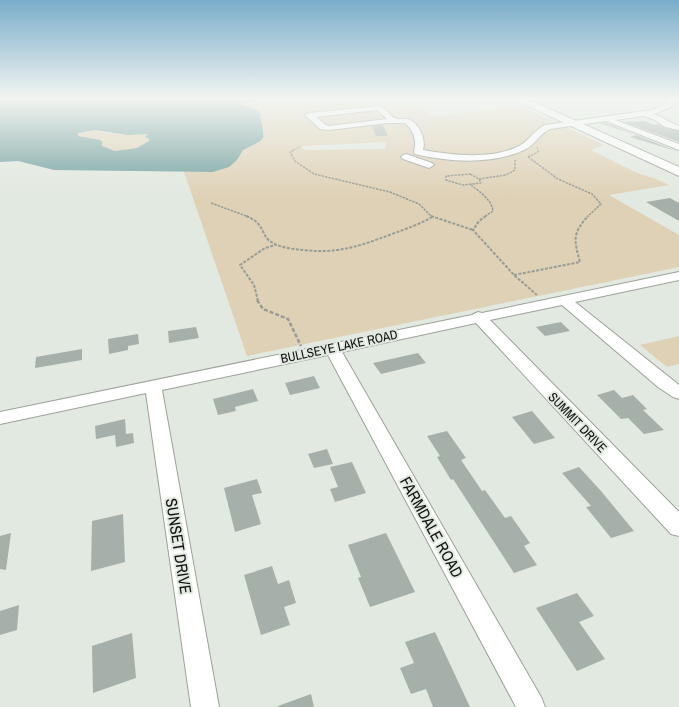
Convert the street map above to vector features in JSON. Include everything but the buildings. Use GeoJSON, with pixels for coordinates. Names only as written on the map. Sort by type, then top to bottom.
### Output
{"type":"FeatureCollection","features":[{"type":"Feature","properties":{"kind":"main road"},"geometry":{"type":"LineString","coordinates":[[590,131],[679,172]]}},
{"type":"Feature","properties":{"kind":"street"},"geometry":{"type":"LineString","coordinates":[[415,131],[420,138],[421,143],[419,163]]}},
{"type":"Feature","properties":{"kind":"street"},"geometry":{"type":"LineString","coordinates":[[436,166],[419,163],[406,157],[421,153],[462,157],[499,154],[516,150],[527,145],[540,131]]}},
{"type":"Feature","properties":{"kind":"street"},"geometry":{"type":"LineString","coordinates":[[639,131],[679,147]]}},
{"type":"Feature","properties":{"kind":"street","name":"BULLSEYE LAKE ROAD"},"geometry":{"type":"LineString","coordinates":[[0,418],[478,316],[679,276]]}},
{"type":"Feature","properties":{"kind":"street"},"geometry":{"type":"LineString","coordinates":[[564,299],[664,383],[679,393]]}},
{"type":"Feature","properties":{"kind":"street","name":"SUMMIT DRIVE"},"geometry":{"type":"LineString","coordinates":[[478,316],[679,527]]}},
{"type":"Feature","properties":{"kind":"street","name":"FARMDALE ROAD"},"geometry":{"type":"LineString","coordinates":[[332,348],[531,707]]}},
{"type":"Feature","properties":{"kind":"street","name":"SUNSET DRIVE"},"geometry":{"type":"LineString","coordinates":[[153,385],[205,707]]}},
{"type":"Feature","properties":{"kind":"path"},"geometry":{"type":"LineString","coordinates":[[301,146],[290,152],[295,161],[314,174],[390,192],[419,204],[432,217],[473,230],[514,275],[546,303]]}},
{"type":"Feature","properties":{"kind":"path"},"geometry":{"type":"LineString","coordinates":[[514,275],[580,262],[575,246],[578,229],[586,218],[600,204],[592,194],[558,179],[528,157]]}},
{"type":"Feature","properties":{"kind":"path"},"geometry":{"type":"LineString","coordinates":[[470,184],[484,196],[493,208],[493,211],[479,221],[473,230]]}},
{"type":"Feature","properties":{"kind":"path"},"geometry":{"type":"LineString","coordinates":[[211,203],[254,219],[261,225],[266,237],[276,244],[290,249],[322,252],[348,250],[422,223],[432,217]]}},
{"type":"Feature","properties":{"kind":"path"},"geometry":{"type":"LineString","coordinates":[[276,244],[265,248],[240,265],[254,285],[258,302],[263,308],[288,319],[304,354]]}},
{"type":"Feature","properties":{"kind":"shaded area"},"geometry":{"type":"Polygon","coordinates":[[[100,131],[109,133],[148,134],[146,137],[150,138],[149,141],[137,148],[115,151],[102,146],[100,140],[78,136],[78,133],[100,131]]]}},
{"type":"Feature","properties":{"kind":"shaded area"},"geometry":{"type":"Polygon","coordinates":[[[263,131],[574,131],[604,145],[591,150],[637,173],[669,185],[609,195],[679,235],[679,267],[247,356],[184,172],[213,172],[237,160],[243,150],[264,134],[263,131]],[[387,142],[301,146],[304,150],[385,149],[387,142]]]}},
{"type":"Feature","properties":{"kind":"shaded area"},"geometry":{"type":"Polygon","coordinates":[[[679,336],[679,364],[667,367],[640,345],[679,336]]]}},
{"type":"Feature","properties":{"kind":"water"},"geometry":{"type":"Polygon","coordinates":[[[0,131],[89,131],[78,133],[78,136],[100,140],[102,142],[102,146],[115,151],[137,148],[149,141],[149,139],[145,137],[148,134],[128,135],[102,131],[263,131],[262,139],[243,150],[237,160],[229,167],[213,172],[54,170],[18,161],[0,162],[0,131]]]}}]}
